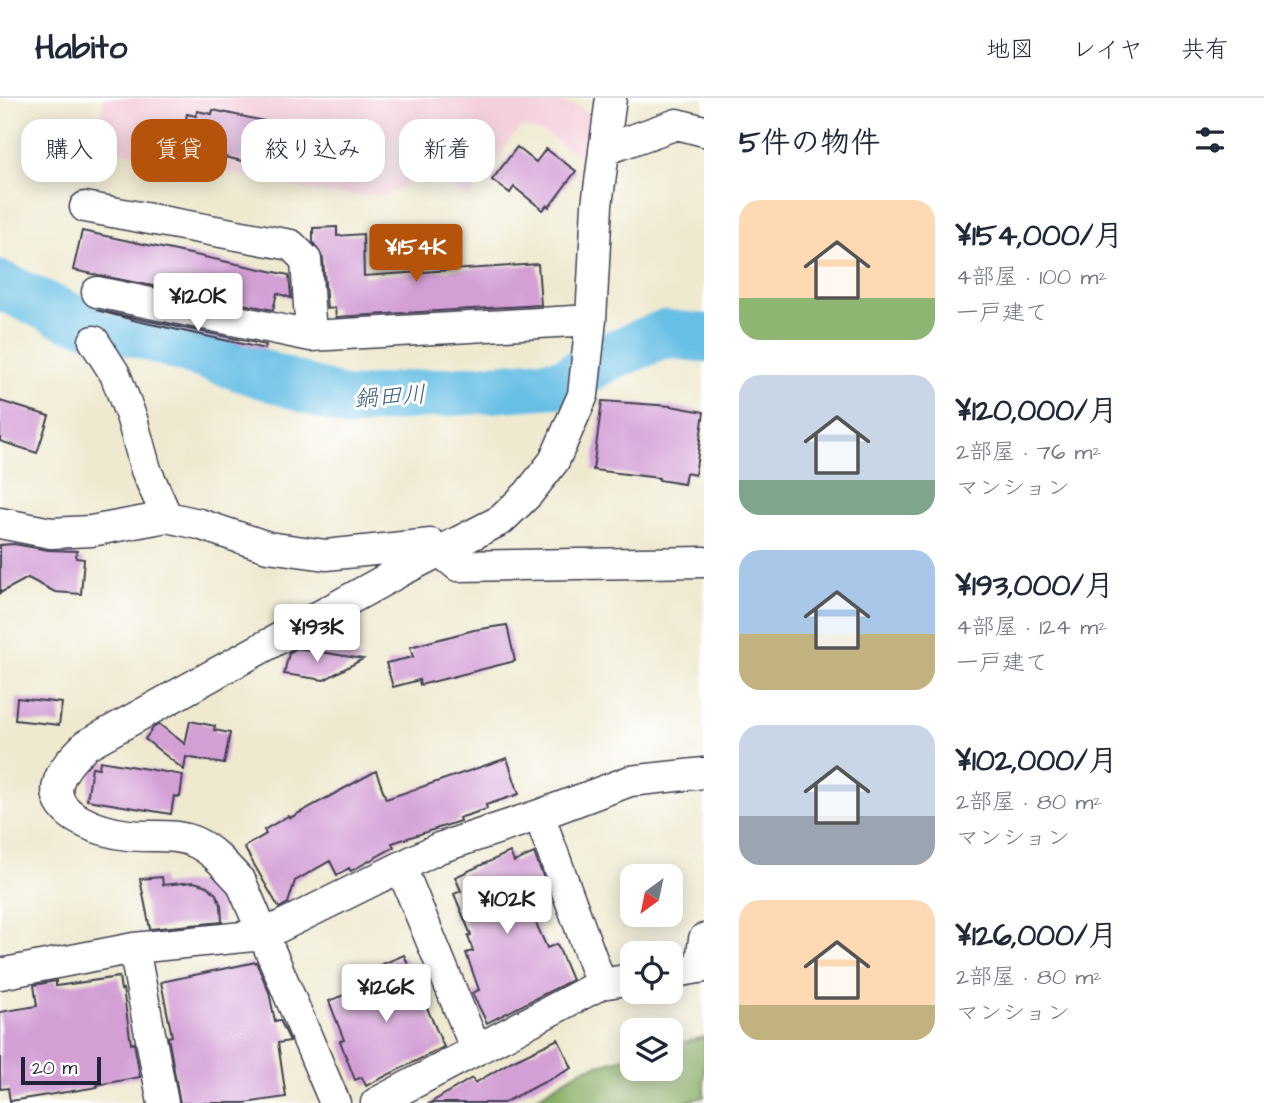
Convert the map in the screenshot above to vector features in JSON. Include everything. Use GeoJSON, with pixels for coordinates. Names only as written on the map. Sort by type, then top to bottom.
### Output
{"type":"FeatureCollection","features":[{"type":"Feature","properties":{"kind":"street"},"geometry":{"type":"LineString","coordinates":[[335,1103],[241,883],[218,857],[197,843],[172,835],[129,835],[74,818],[61,803],[57,785],[66,766],[86,745],[399,572],[500,520],[528,494],[554,461],[583,394],[590,332],[597,205],[611,98]]}},
{"type":"Feature","properties":{"kind":"street"},"geometry":{"type":"LineString","coordinates":[[604,150],[677,124],[704,131]]}},
{"type":"Feature","properties":{"kind":"street"},"geometry":{"type":"LineString","coordinates":[[85,207],[291,246],[306,260],[312,336]]}},
{"type":"Feature","properties":{"kind":"street"},"geometry":{"type":"LineString","coordinates":[[97,292],[312,336],[590,332]]}},
{"type":"Feature","properties":{"kind":"street"},"geometry":{"type":"LineString","coordinates":[[94,341],[115,374],[132,419],[146,470],[167,517]]}},
{"type":"Feature","properties":{"kind":"street"},"geometry":{"type":"LineString","coordinates":[[0,523],[51,533],[91,531],[167,517],[199,524],[268,547],[326,555],[431,544],[458,566],[704,562]]}},
{"type":"Feature","properties":{"kind":"street"},"geometry":{"type":"LineString","coordinates":[[0,974],[134,948],[263,935],[439,848],[630,781],[704,773]]}},
{"type":"Feature","properties":{"kind":"street"},"geometry":{"type":"LineString","coordinates":[[539,815],[601,984]]}},
{"type":"Feature","properties":{"kind":"street"},"geometry":{"type":"LineString","coordinates":[[401,867],[475,1050]]}},
{"type":"Feature","properties":{"kind":"street"},"geometry":{"type":"LineString","coordinates":[[134,948],[155,1102]]}},
{"type":"Feature","properties":{"kind":"street"},"geometry":{"type":"LineString","coordinates":[[683,967],[703,958]]}},
{"type":"Feature","properties":{"kind":"street"},"geometry":{"type":"LineString","coordinates":[[376,1103],[601,984],[620,981]]}},
{"type":"Feature","properties":{"kind":"shaded area"},"geometry":{"type":"Polygon","coordinates":[[[103,98],[541,98],[580,107],[592,120],[588,161],[544,133],[520,127],[495,162],[495,119],[399,119],[399,182],[410,182],[386,195],[331,194],[273,182],[385,182],[385,119],[241,119],[241,175],[227,173],[227,119],[131,119],[131,153],[117,150],[117,119],[101,119],[103,98]]]}},
{"type":"Feature","properties":{"kind":"shaded area"},"geometry":{"type":"Polygon","coordinates":[[[442,182],[480,182],[469,198],[442,182]]]}},
{"type":"Feature","properties":{"kind":"green space"},"geometry":{"type":"Polygon","coordinates":[[[704,1037],[704,1097],[682,1103],[527,1103],[583,1069],[620,1059],[620,1081],[683,1081],[683,1043],[704,1037]]]}},
{"type":"Feature","properties":{"kind":"building"},"geometry":{"type":"Polygon","coordinates":[[[213,110],[255,119],[241,119],[241,161],[227,158],[227,119],[186,119],[187,114],[196,116],[197,111],[212,114],[213,110]]]}},
{"type":"Feature","properties":{"kind":"building"},"geometry":{"type":"Polygon","coordinates":[[[517,147],[536,162],[546,149],[576,171],[549,207],[547,205],[543,210],[514,187],[510,193],[495,182],[495,176],[517,147]]]}},
{"type":"Feature","properties":{"kind":"building"},"geometry":{"type":"Polygon","coordinates":[[[337,227],[337,236],[363,234],[364,276],[538,264],[541,305],[336,317],[335,308],[327,309],[323,259],[313,242],[313,228],[337,227]]]}},
{"type":"Feature","properties":{"kind":"building"},"geometry":{"type":"Polygon","coordinates":[[[82,231],[289,275],[291,298],[277,293],[273,310],[73,270],[82,231]]]}},
{"type":"Feature","properties":{"kind":"building"},"geometry":{"type":"Polygon","coordinates":[[[96,310],[266,345],[265,349],[96,310]]]}},
{"type":"Feature","properties":{"kind":"building"},"geometry":{"type":"Polygon","coordinates":[[[0,401],[49,416],[37,453],[0,441],[0,401]]]}},
{"type":"Feature","properties":{"kind":"building"},"geometry":{"type":"Polygon","coordinates":[[[602,401],[671,406],[704,412],[695,475],[686,473],[684,484],[659,478],[593,470],[602,401]]]}},
{"type":"Feature","properties":{"kind":"building"},"geometry":{"type":"Polygon","coordinates":[[[14,544],[48,550],[77,551],[76,558],[84,559],[81,594],[55,592],[28,578],[0,593],[0,545],[14,544]]]}},
{"type":"Feature","properties":{"kind":"building"},"geometry":{"type":"Polygon","coordinates":[[[507,625],[515,661],[420,685],[419,680],[393,687],[386,663],[413,657],[410,647],[474,630],[507,625]]]}},
{"type":"Feature","properties":{"kind":"building"},"geometry":{"type":"Polygon","coordinates":[[[297,648],[363,659],[324,680],[284,674],[289,653],[297,648]]]}},
{"type":"Feature","properties":{"kind":"building"},"geometry":{"type":"Polygon","coordinates":[[[17,698],[62,703],[59,725],[15,720],[17,698]]]}},
{"type":"Feature","properties":{"kind":"building"},"geometry":{"type":"Polygon","coordinates":[[[190,721],[215,726],[214,730],[230,733],[224,764],[186,757],[184,770],[145,739],[159,724],[185,744],[190,721]]]}},
{"type":"Feature","properties":{"kind":"building"},"geometry":{"type":"Polygon","coordinates":[[[507,758],[519,794],[486,805],[487,809],[459,818],[460,821],[392,843],[394,847],[351,871],[349,868],[337,875],[330,861],[295,881],[288,903],[279,908],[244,847],[266,834],[264,830],[288,816],[290,818],[376,771],[386,799],[507,758]]]}},
{"type":"Feature","properties":{"kind":"building"},"geometry":{"type":"Polygon","coordinates":[[[100,761],[183,775],[180,797],[174,796],[171,814],[87,800],[92,767],[99,768],[100,761]]]}},
{"type":"Feature","properties":{"kind":"building"},"geometry":{"type":"Polygon","coordinates":[[[510,852],[514,862],[534,853],[545,881],[529,888],[534,901],[527,903],[547,948],[557,944],[572,980],[487,1023],[472,993],[479,990],[466,953],[473,951],[468,936],[471,935],[454,894],[461,891],[455,877],[510,852]]]}},
{"type":"Feature","properties":{"kind":"building"},"geometry":{"type":"Polygon","coordinates":[[[162,877],[163,885],[194,882],[207,886],[216,894],[221,905],[222,922],[150,929],[140,879],[162,877]]]}},
{"type":"Feature","properties":{"kind":"building"},"geometry":{"type":"Polygon","coordinates":[[[404,955],[444,1047],[366,1086],[362,1077],[355,1080],[329,1001],[376,982],[371,969],[404,955]]]}},
{"type":"Feature","properties":{"kind":"building"},"geometry":{"type":"Polygon","coordinates":[[[256,962],[269,992],[275,1021],[280,1020],[290,1041],[278,1043],[286,1097],[245,1103],[180,1103],[168,1037],[172,1036],[161,982],[256,962]]]}},
{"type":"Feature","properties":{"kind":"building"},"geometry":{"type":"Polygon","coordinates":[[[119,977],[140,1077],[97,1085],[98,1087],[10,1101],[8,1088],[0,1089],[0,1012],[37,1006],[34,985],[56,981],[56,986],[119,977]]]}},
{"type":"Feature","properties":{"kind":"building"},"geometry":{"type":"Polygon","coordinates":[[[558,1039],[572,1068],[503,1103],[430,1103],[472,1078],[475,1083],[512,1061],[558,1039]]]}},
{"type":"Feature","properties":{"kind":"waterway","name":"鍋田川"},"geometry":{"type":"LineString","coordinates":[[0,285],[67,316],[141,334],[349,403],[409,395],[563,383],[605,358],[665,334],[704,338]]}}]}
